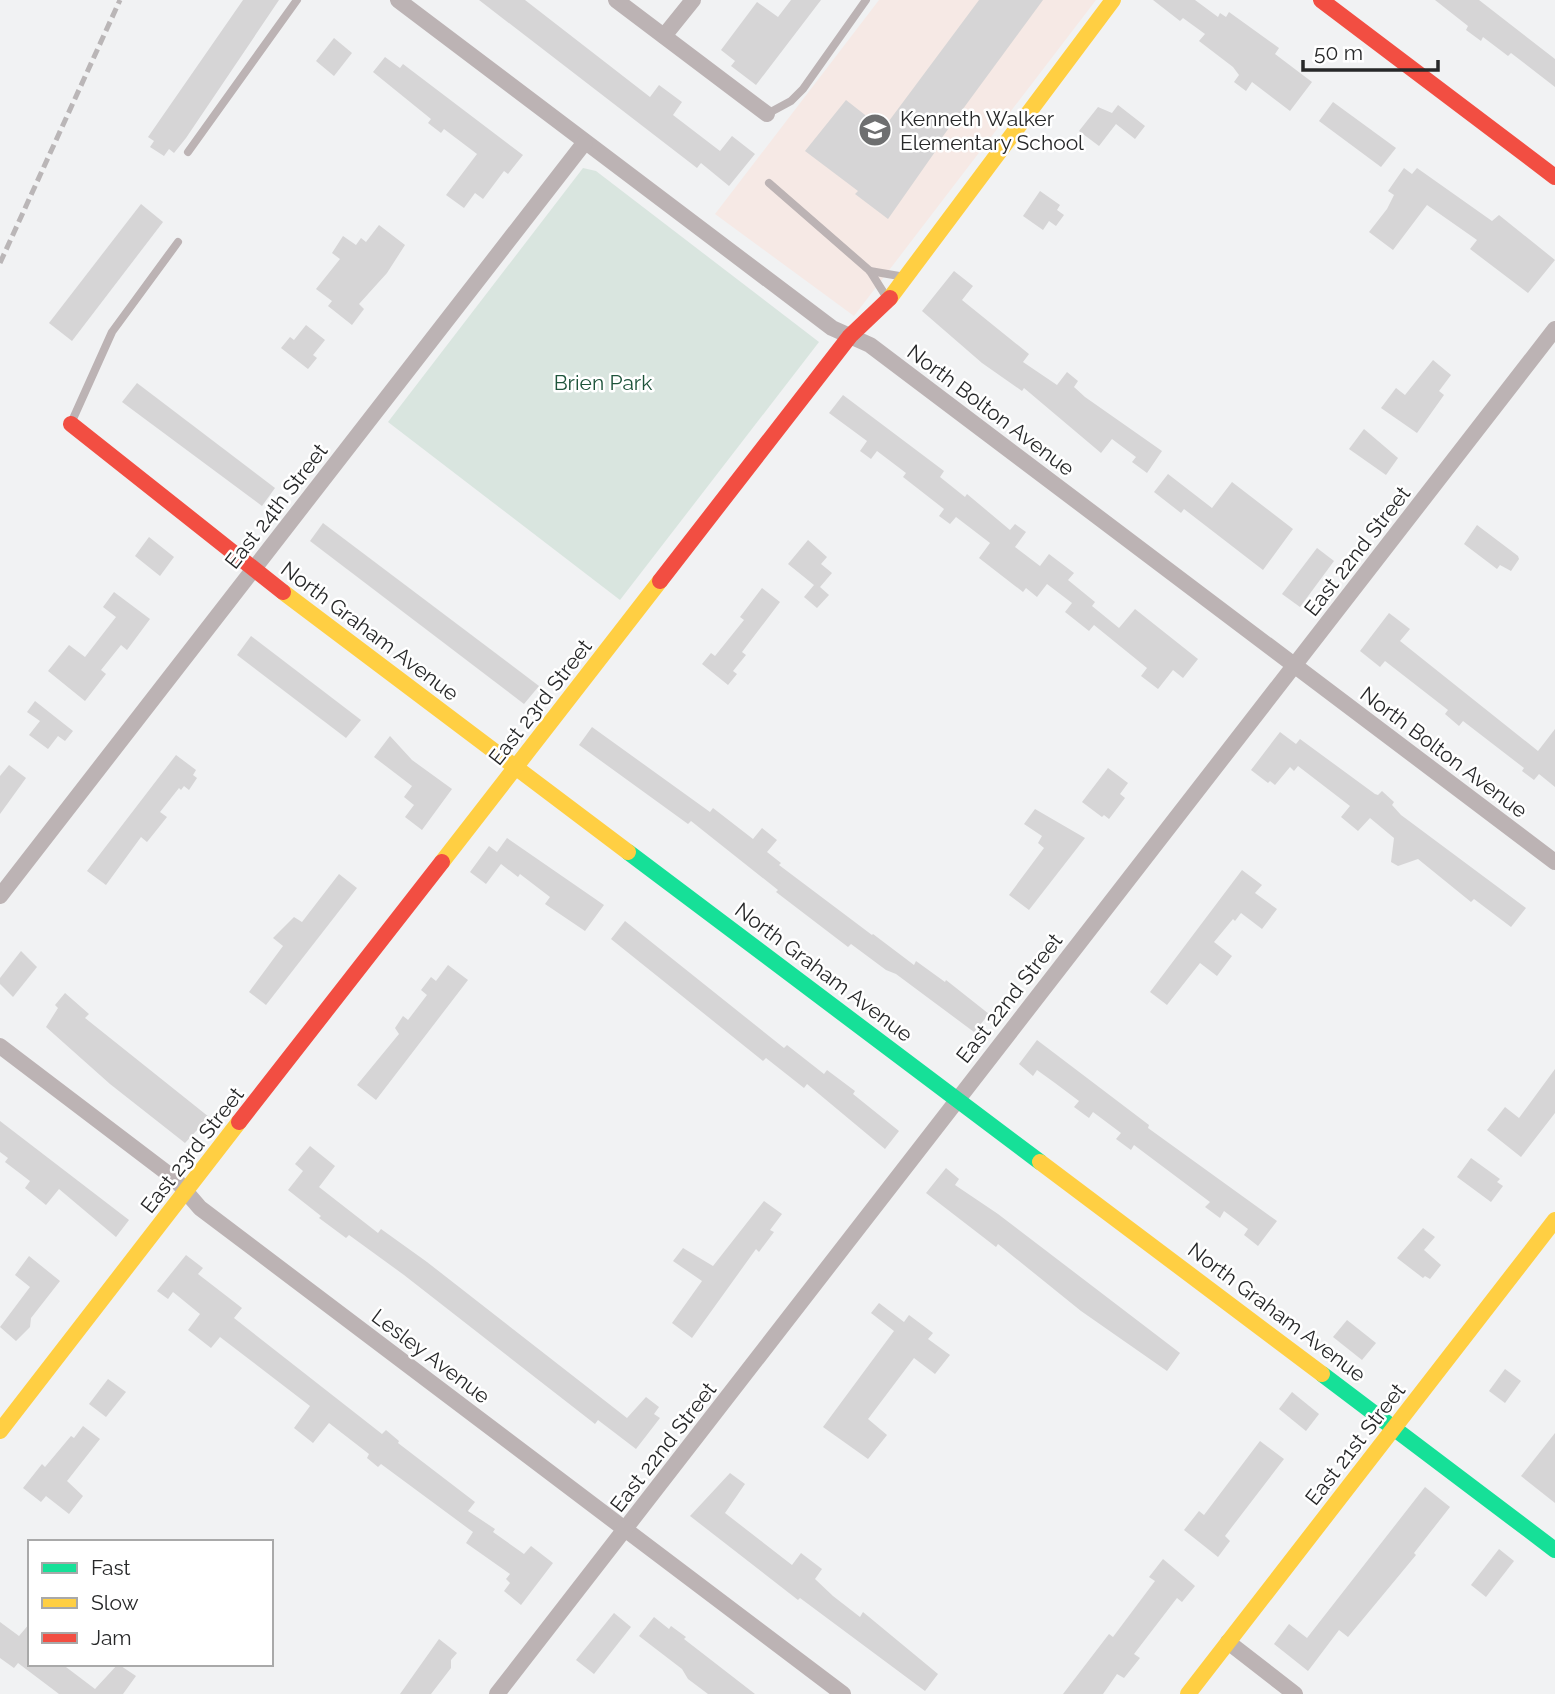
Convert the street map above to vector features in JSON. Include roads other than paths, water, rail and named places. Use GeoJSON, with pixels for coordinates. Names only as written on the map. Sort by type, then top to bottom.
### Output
{"type":"FeatureCollection","features":[{"type":"Feature","properties":{"kind":"street","name":"North Bolton Avenue"},"geometry":{"type":"LineString","coordinates":[[398,0],[832,328],[870,345],[1555,862]]}},
{"type":"Feature","properties":{"kind":"street"},"geometry":{"type":"LineString","coordinates":[[616,0],[767,114]]}},
{"type":"Feature","properties":{"kind":"street"},"geometry":{"type":"LineString","coordinates":[[664,36],[693,0]]}},
{"type":"Feature","properties":{"kind":"street","name":"East 23rd Street"},"geometry":{"type":"LineString","coordinates":[[0,1432],[850,336],[889,300],[907,278],[1113,0]]}},
{"type":"Feature","properties":{"kind":"street"},"geometry":{"type":"LineString","coordinates":[[1321,0],[1555,177]]}},
{"type":"Feature","properties":{"kind":"street","name":"East 24th Street"},"geometry":{"type":"LineString","coordinates":[[0,896],[585,142]]}},
{"type":"Feature","properties":{"kind":"street","name":"East 22nd Street"},"geometry":{"type":"LineString","coordinates":[[497,1694],[1555,329]]}},
{"type":"Feature","properties":{"kind":"street","name":"North Graham Avenue"},"geometry":{"type":"LineString","coordinates":[[71,424],[252,569],[1394,1426],[1555,1550]]}},
{"type":"Feature","properties":{"kind":"street","name":"Lesley Avenue"},"geometry":{"type":"LineString","coordinates":[[0,1046],[175,1179],[200,1208],[843,1694]]}},
{"type":"Feature","properties":{"kind":"street","name":"East 21st Street"},"geometry":{"type":"LineString","coordinates":[[1188,1694],[1555,1220]]}},
{"type":"Feature","properties":{"kind":"street"},"geometry":{"type":"LineString","coordinates":[[1228,1642],[1295,1694]]}},
{"type":"Feature","properties":{"kind":"lane"},"geometry":{"type":"LineString","coordinates":[[188,152],[297,0]]}},
{"type":"Feature","properties":{"kind":"lane"},"geometry":{"type":"LineString","coordinates":[[767,114],[792,101],[803,89],[866,0]]}},
{"type":"Feature","properties":{"kind":"lane"},"geometry":{"type":"LineString","coordinates":[[769,183],[870,271],[889,300]]}},
{"type":"Feature","properties":{"kind":"lane"},"geometry":{"type":"LineString","coordinates":[[71,424],[112,332],[178,242]]}},
{"type":"Feature","properties":{"kind":"lane"},"geometry":{"type":"LineString","coordinates":[[870,271],[907,278]]}},
{"type":"Feature","properties":{"kind":"railway"},"geometry":{"type":"LineString","coordinates":[[0,263],[120,0]]}},
{"type":"Feature","properties":{"kind":"place","name":"Kenneth Walker Elementary School"},"geometry":{"type":"Point","coordinates":[875,130]}},
{"type":"Feature","properties":{"kind":"park label","name":"Brien Park"},"geometry":{"type":"Point","coordinates":[603,382]}}]}
